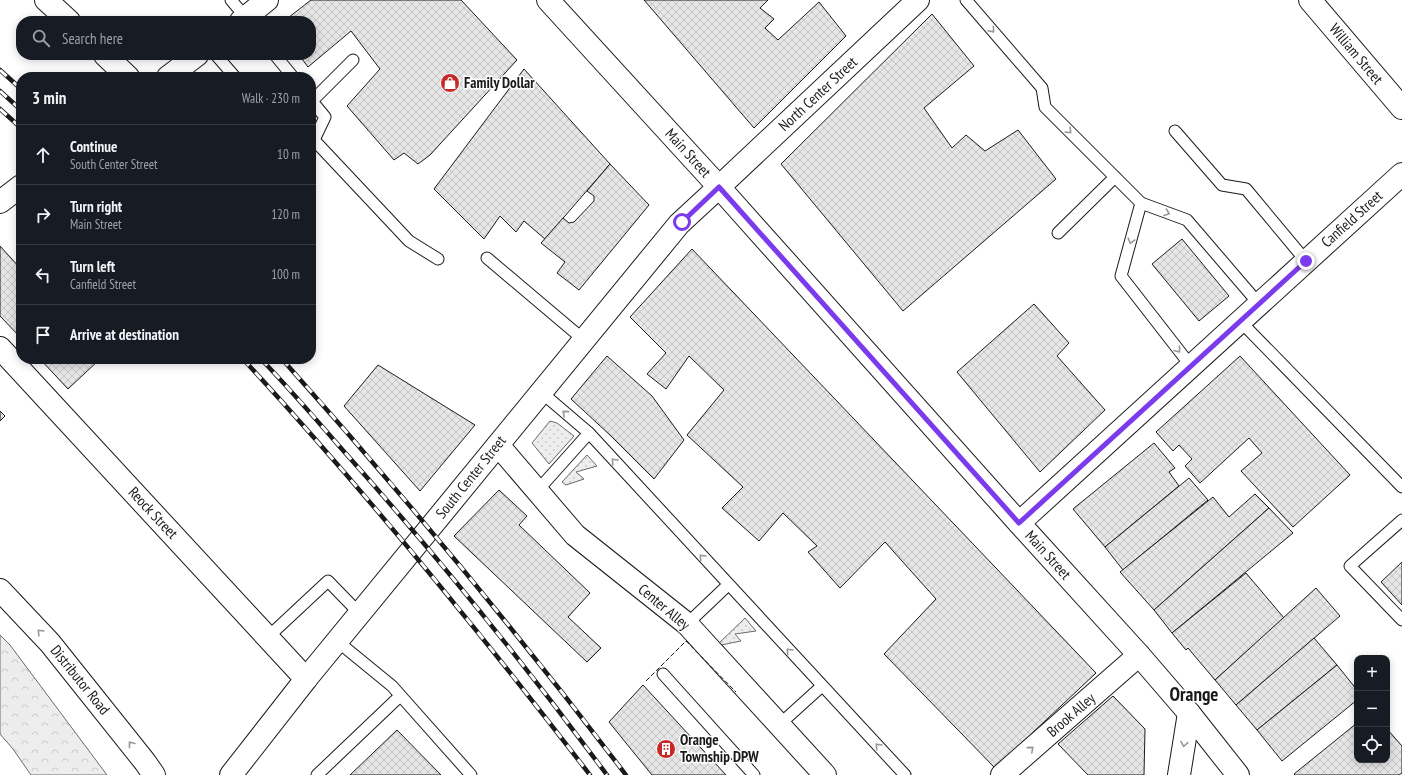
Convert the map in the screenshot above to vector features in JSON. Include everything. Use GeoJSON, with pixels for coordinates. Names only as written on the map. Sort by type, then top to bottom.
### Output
{"type":"FeatureCollection","features":[{"type":"Feature","properties":{"kind":"street"},"geometry":{"type":"LineString","coordinates":[[46,0],[64,16]]}},
{"type":"Feature","properties":{"kind":"street"},"geometry":{"type":"LineString","coordinates":[[249,16],[267,0]]}},
{"type":"Feature","properties":{"kind":"street","name":"Main Street"},"geometry":{"type":"LineString","coordinates":[[548,0],[719,187],[1019,523],[1140,655],[1189,712],[1238,775]]}},
{"type":"Feature","properties":{"kind":"street","name":"North Center Street"},"geometry":{"type":"LineString","coordinates":[[719,187],[918,0]]}},
{"type":"Feature","properties":{"kind":"street","name":"William Street"},"geometry":{"type":"LineString","coordinates":[[1310,0],[1402,108]]}},
{"type":"Feature","properties":{"kind":"street"},"geometry":{"type":"LineString","coordinates":[[110,60],[123,72]]}},
{"type":"Feature","properties":{"kind":"street"},"geometry":{"type":"LineString","coordinates":[[175,72],[190,60]]}},
{"type":"Feature","properties":{"kind":"street","name":"Canfield Street"},"geometry":{"type":"LineString","coordinates":[[1019,523],[1402,174]]}},
{"type":"Feature","properties":{"kind":"street","name":"South Center Street"},"geometry":{"type":"LineString","coordinates":[[231,775],[306,679],[679,224],[719,187]]}},
{"type":"Feature","properties":{"kind":"street"},"geometry":{"type":"LineString","coordinates":[[0,202],[16,190]]}},
{"type":"Feature","properties":{"kind":"street","name":"Reock Street"},"geometry":{"type":"LineString","coordinates":[[0,348],[306,679]]}},
{"type":"Feature","properties":{"kind":"street","name":"Center Alley"},"geometry":{"type":"LineString","coordinates":[[498,444],[575,535],[687,624],[825,775]]}},
{"type":"Feature","properties":{"kind":"street","name":"Distributor Road"},"geometry":{"type":"LineString","coordinates":[[0,590],[50,642],[140,755],[154,775]]}},
{"type":"Feature","properties":{"kind":"street","name":"Brook Alley"},"geometry":{"type":"LineString","coordinates":[[1002,775],[1140,655]]}},
{"type":"Feature","properties":{"kind":"street"},"geometry":{"type":"LineString","coordinates":[[1179,775],[1189,712]]}},
{"type":"Feature","properties":{"kind":"lane"},"geometry":{"type":"LineString","coordinates":[[231,0],[242,16]]}},
{"type":"Feature","properties":{"kind":"lane"},"geometry":{"type":"LineString","coordinates":[[966,0],[1042,88],[1045,106],[1141,203],[1187,220],[1259,304]]}},
{"type":"Feature","properties":{"kind":"lane"},"geometry":{"type":"LineString","coordinates":[[220,60],[231,72]]}},
{"type":"Feature","properties":{"kind":"lane"},"geometry":{"type":"LineString","coordinates":[[279,60],[289,72]]}},
{"type":"Feature","properties":{"kind":"lane"},"geometry":{"type":"LineString","coordinates":[[316,97],[353,60]]}},
{"type":"Feature","properties":{"kind":"lane"},"geometry":{"type":"LineString","coordinates":[[316,106],[325,117],[316,133]]}},
{"type":"Feature","properties":{"kind":"lane"},"geometry":{"type":"LineString","coordinates":[[1175,131],[1222,185],[1246,189],[1306,261]]}},
{"type":"Feature","properties":{"kind":"lane"},"geometry":{"type":"LineString","coordinates":[[316,144],[409,241],[438,259]]}},
{"type":"Feature","properties":{"kind":"lane"},"geometry":{"type":"LineString","coordinates":[[1058,233],[1115,177]]}},
{"type":"Feature","properties":{"kind":"lane"},"geometry":{"type":"LineString","coordinates":[[1141,203],[1121,276],[1191,366]]}},
{"type":"Feature","properties":{"kind":"lane"},"geometry":{"type":"LineString","coordinates":[[487,258],[584,340]]}},
{"type":"Feature","properties":{"kind":"lane"},"geometry":{"type":"LineString","coordinates":[[1240,322],[1402,487]]}},
{"type":"Feature","properties":{"kind":"lane"},"geometry":{"type":"LineString","coordinates":[[541,392],[589,433],[904,775]]}},
{"type":"Feature","properties":{"kind":"lane"},"geometry":{"type":"LineString","coordinates":[[538,490],[589,433]]}},
{"type":"Feature","properties":{"kind":"lane"},"geometry":{"type":"LineString","coordinates":[[1402,520],[1350,566],[1402,620]]}},
{"type":"Feature","properties":{"kind":"lane"},"geometry":{"type":"LineString","coordinates":[[268,637],[328,581],[360,614]]}},
{"type":"Feature","properties":{"kind":"lane"},"geometry":{"type":"LineString","coordinates":[[687,624],[728,585]]}},
{"type":"Feature","properties":{"kind":"lane"},"geometry":{"type":"LineString","coordinates":[[337,641],[392,686],[471,775]]}},
{"type":"Feature","properties":{"kind":"lane"},"geometry":{"type":"LineString","coordinates":[[663,674],[754,775]]}},
{"type":"Feature","properties":{"kind":"lane"},"geometry":{"type":"LineString","coordinates":[[780,724],[822,686]]}},
{"type":"Feature","properties":{"kind":"lane"},"geometry":{"type":"LineString","coordinates":[[317,775],[400,696]]}},
{"type":"Feature","properties":{"kind":"green space"},"geometry":{"type":"Polygon","coordinates":[[[550,421],[557,423],[574,436],[549,464],[532,443],[550,421]]]}},
{"type":"Feature","properties":{"kind":"green space"},"geometry":{"type":"Polygon","coordinates":[[[587,455],[597,466],[576,472],[584,479],[566,485],[562,482],[587,455]]]}},
{"type":"Feature","properties":{"kind":"green space"},"geometry":{"type":"Polygon","coordinates":[[[745,618],[756,631],[735,634],[741,641],[716,646],[745,618]]]}},
{"type":"Feature","properties":{"kind":"green space"},"geometry":{"type":"Polygon","coordinates":[[[0,635],[10,645],[107,775],[31,775],[13,749],[0,734],[0,635]]]}},
{"type":"Feature","properties":{"kind":"building"},"geometry":{"type":"Polygon","coordinates":[[[311,0],[461,0],[517,60],[430,155],[418,164],[404,153],[394,160],[347,106],[380,69],[351,31],[308,67],[303,60],[316,60],[316,16],[290,16],[311,0]]]}},
{"type":"Feature","properties":{"kind":"building"},"geometry":{"type":"Polygon","coordinates":[[[644,0],[768,0],[760,8],[774,19],[765,28],[778,40],[819,2],[846,36],[754,128],[644,0]]]}},
{"type":"Feature","properties":{"kind":"building"},"geometry":{"type":"Polygon","coordinates":[[[932,14],[974,66],[924,108],[952,148],[966,135],[985,151],[1018,130],[1056,179],[903,311],[781,164],[932,14]]]}},
{"type":"Feature","properties":{"kind":"building"},"geometry":{"type":"Polygon","coordinates":[[[524,69],[610,164],[545,239],[524,221],[516,232],[500,216],[484,239],[434,189],[524,69]]]}},
{"type":"Feature","properties":{"kind":"building"},"geometry":{"type":"Polygon","coordinates":[[[610,164],[649,205],[579,290],[557,273],[565,262],[541,243],[563,218],[569,223],[574,222],[594,201],[594,196],[587,191],[610,164]]]}},
{"type":"Feature","properties":{"kind":"building"},"geometry":{"type":"Polygon","coordinates":[[[1182,239],[1229,296],[1199,321],[1152,264],[1182,239]]]}},
{"type":"Feature","properties":{"kind":"building"},"geometry":{"type":"Polygon","coordinates":[[[0,246],[16,264],[16,333],[0,316],[0,246]]]}},
{"type":"Feature","properties":{"kind":"building"},"geometry":{"type":"Polygon","coordinates":[[[692,249],[1096,673],[995,768],[884,654],[936,599],[885,542],[840,588],[808,552],[817,546],[783,513],[759,541],[722,508],[743,487],[687,435],[724,390],[689,356],[666,389],[647,374],[666,353],[630,317],[692,249]]]}},
{"type":"Feature","properties":{"kind":"building"},"geometry":{"type":"Polygon","coordinates":[[[1034,304],[1069,343],[1057,356],[1105,410],[1040,472],[957,372],[1034,304]]]}},
{"type":"Feature","properties":{"kind":"building"},"geometry":{"type":"Polygon","coordinates":[[[607,356],[652,396],[684,440],[654,479],[571,399],[607,356]]]}},
{"type":"Feature","properties":{"kind":"building"},"geometry":{"type":"Polygon","coordinates":[[[1240,356],[1350,475],[1293,527],[1241,471],[1262,453],[1249,438],[1200,483],[1185,466],[1192,459],[1179,445],[1173,451],[1156,432],[1240,356]]]}},
{"type":"Feature","properties":{"kind":"building"},"geometry":{"type":"Polygon","coordinates":[[[45,364],[95,364],[68,389],[45,364]]]}},
{"type":"Feature","properties":{"kind":"building"},"geometry":{"type":"Polygon","coordinates":[[[378,365],[475,425],[420,491],[344,406],[378,365]]]}},
{"type":"Feature","properties":{"kind":"building"},"geometry":{"type":"Polygon","coordinates":[[[0,411],[5,416],[0,421],[0,411]]]}},
{"type":"Feature","properties":{"kind":"building"},"geometry":{"type":"Polygon","coordinates":[[[1154,443],[1175,468],[1169,472],[1179,486],[1105,547],[1073,509],[1154,443]]]}},
{"type":"Feature","properties":{"kind":"building"},"geometry":{"type":"Polygon","coordinates":[[[1189,478],[1208,500],[1123,570],[1105,547],[1189,478]]]}},
{"type":"Feature","properties":{"kind":"building"},"geometry":{"type":"Polygon","coordinates":[[[499,490],[527,516],[519,525],[590,593],[568,617],[601,648],[587,662],[454,536],[499,490]]]}},
{"type":"Feature","properties":{"kind":"building"},"geometry":{"type":"Polygon","coordinates":[[[1255,494],[1269,508],[1154,610],[1120,572],[1213,497],[1229,517],[1255,494]]]}},
{"type":"Feature","properties":{"kind":"building"},"geometry":{"type":"Polygon","coordinates":[[[1269,508],[1293,533],[1172,633],[1154,610],[1269,508]]]}},
{"type":"Feature","properties":{"kind":"building"},"geometry":{"type":"Polygon","coordinates":[[[1402,562],[1402,605],[1381,582],[1402,562]]]}},
{"type":"Feature","properties":{"kind":"building"},"geometry":{"type":"Polygon","coordinates":[[[1246,573],[1284,618],[1215,680],[1188,648],[1186,650],[1172,633],[1246,573]]]}},
{"type":"Feature","properties":{"kind":"building"},"geometry":{"type":"Polygon","coordinates":[[[1316,588],[1340,616],[1236,705],[1215,680],[1316,588]]]}},
{"type":"Feature","properties":{"kind":"building"},"geometry":{"type":"Polygon","coordinates":[[[1314,638],[1337,665],[1257,730],[1236,705],[1314,638]]]}},
{"type":"Feature","properties":{"kind":"building"},"geometry":{"type":"Polygon","coordinates":[[[1337,665],[1354,686],[1354,702],[1282,761],[1257,730],[1337,665]]]}},
{"type":"Feature","properties":{"kind":"building","name":"Orange Township DPW"},"geometry":{"type":"Polygon","coordinates":[[[643,685],[726,775],[652,775],[609,722],[643,685]]]}},
{"type":"Feature","properties":{"kind":"building"},"geometry":{"type":"Polygon","coordinates":[[[1113,696],[1145,729],[1144,775],[1088,775],[1058,744],[1113,696]]]}},
{"type":"Feature","properties":{"kind":"building"},"geometry":{"type":"Polygon","coordinates":[[[1354,725],[1354,763],[1390,763],[1390,732],[1402,746],[1402,773],[1399,775],[1294,774],[1354,725]]]}},
{"type":"Feature","properties":{"kind":"building"},"geometry":{"type":"Polygon","coordinates":[[[397,730],[441,775],[350,775],[397,730]]]}},
{"type":"Feature","properties":{"kind":"railway"},"geometry":{"type":"LineString","coordinates":[[0,70],[16,84]]}},
{"type":"Feature","properties":{"kind":"railway"},"geometry":{"type":"LineString","coordinates":[[0,91],[16,105]]}},
{"type":"Feature","properties":{"kind":"railway"},"geometry":{"type":"LineString","coordinates":[[0,109],[16,123]]}},
{"type":"Feature","properties":{"kind":"railway"},"geometry":{"type":"LineString","coordinates":[[248,364],[333,460],[421,563],[507,668],[590,775]]}},
{"type":"Feature","properties":{"kind":"railway"},"geometry":{"type":"LineString","coordinates":[[266,364],[301,402],[444,567],[543,691],[607,775]]}},
{"type":"Feature","properties":{"kind":"railway"},"geometry":{"type":"LineString","coordinates":[[286,364],[371,460],[501,616],[626,775]]}},
{"type":"Feature","properties":{"kind":"fence"},"geometry":{"type":"LineString","coordinates":[[646,681],[686,641],[736,692]]}},
{"type":"Feature","properties":{"kind":"place","name":"Family Dollar"},"geometry":{"type":"Point","coordinates":[450,83]}},
{"type":"Feature","properties":{"kind":"place","name":"Orange Township DPW"},"geometry":{"type":"Point","coordinates":[666,749]}},
{"type":"Feature","properties":{"kind":"district","name":"Orange"},"geometry":{"type":"Point","coordinates":[1194,694]}},
{"type":"Feature","properties":{"kind":"route"},"geometry":{"type":"LineString","coordinates":[[682,222],[719,187],[1019,523],[1306,261]]}}]}
